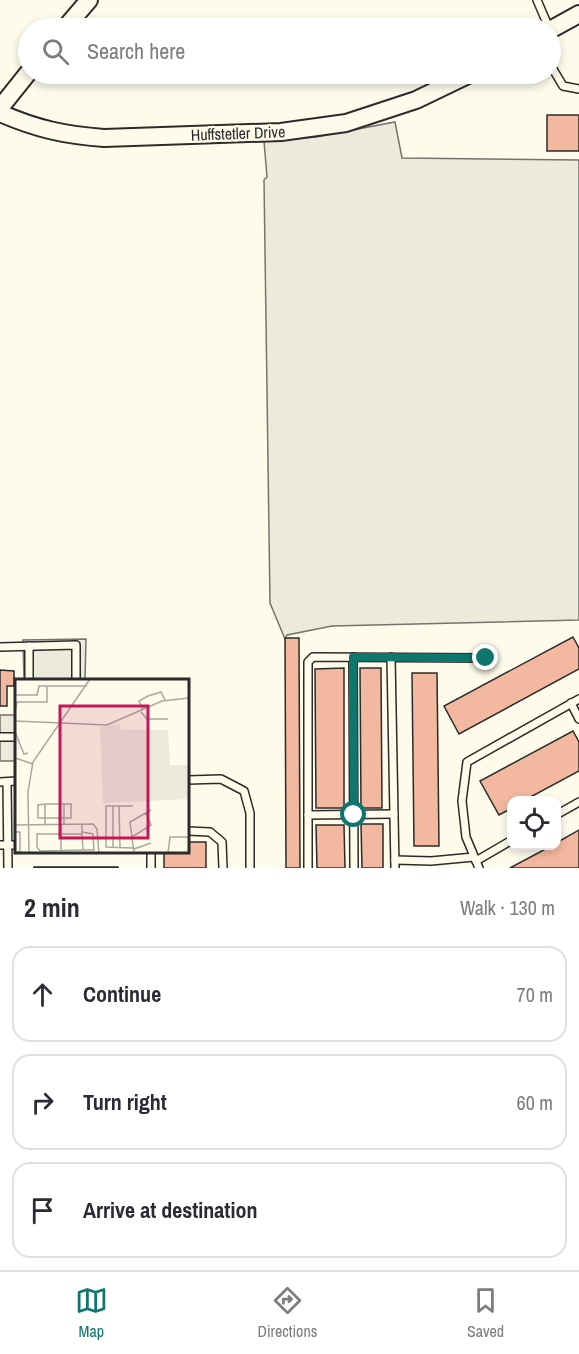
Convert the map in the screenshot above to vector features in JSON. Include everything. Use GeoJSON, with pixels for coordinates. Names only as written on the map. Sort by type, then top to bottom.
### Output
{"type":"FeatureCollection","features":[{"type":"Feature","properties":{"kind":"street"},"geometry":{"type":"LineString","coordinates":[[74,18],[89,0]]}},
{"type":"Feature","properties":{"kind":"street"},"geometry":{"type":"LineString","coordinates":[[561,23],[579,14]]}},
{"type":"Feature","properties":{"kind":"street"},"geometry":{"type":"LineString","coordinates":[[0,108],[19,84]]}},
{"type":"Feature","properties":{"kind":"street","name":"Huffstetler Drive"},"geometry":{"type":"LineString","coordinates":[[0,113],[25,124],[56,133],[104,138],[281,132],[365,118],[425,96],[450,84]]}},
{"type":"Feature","properties":{"kind":"lane"},"geometry":{"type":"LineString","coordinates":[[537,0],[545,18]]}},
{"type":"Feature","properties":{"kind":"lane"},"geometry":{"type":"LineString","coordinates":[[561,81],[564,86],[579,89]]}},
{"type":"Feature","properties":{"kind":"lane"},"geometry":{"type":"LineString","coordinates":[[0,646],[76,645],[76,679]]}},
{"type":"Feature","properties":{"kind":"lane"},"geometry":{"type":"LineString","coordinates":[[29,646],[29,679]]}},
{"type":"Feature","properties":{"kind":"lane"},"geometry":{"type":"LineString","coordinates":[[308,868],[308,662],[312,657],[486,658]]}},
{"type":"Feature","properties":{"kind":"lane"},"geometry":{"type":"LineString","coordinates":[[353,657],[354,868]]}},
{"type":"Feature","properties":{"kind":"lane"},"geometry":{"type":"LineString","coordinates":[[391,657],[395,864],[431,861],[476,862],[507,843]]}},
{"type":"Feature","properties":{"kind":"lane"},"geometry":{"type":"LineString","coordinates":[[476,862],[466,837],[462,801],[467,762],[579,699]]}},
{"type":"Feature","properties":{"kind":"lane"},"geometry":{"type":"LineString","coordinates":[[571,703],[579,719]]}},
{"type":"Feature","properties":{"kind":"lane"},"geometry":{"type":"LineString","coordinates":[[189,780],[221,779],[244,792],[250,813],[250,868]]}},
{"type":"Feature","properties":{"kind":"lane"},"geometry":{"type":"LineString","coordinates":[[4,782],[4,845],[8,868]]}},
{"type":"Feature","properties":{"kind":"lane"},"geometry":{"type":"LineString","coordinates":[[561,811],[579,802]]}},
{"type":"Feature","properties":{"kind":"lane"},"geometry":{"type":"LineString","coordinates":[[308,815],[394,814]]}},
{"type":"Feature","properties":{"kind":"lane"},"geometry":{"type":"LineString","coordinates":[[189,831],[210,832],[222,842],[223,868]]}},
{"type":"Feature","properties":{"kind":"shaded area"},"geometry":{"type":"Polygon","coordinates":[[[395,122],[402,158],[579,160],[579,620],[332,626],[287,635],[285,639],[270,603],[264,180],[267,177],[264,141],[316,137],[395,122]]]}},
{"type":"Feature","properties":{"kind":"shaded area"},"geometry":{"type":"Polygon","coordinates":[[[86,639],[85,679],[24,679],[23,640],[86,639]]]}},
{"type":"Feature","properties":{"kind":"shaded area"},"geometry":{"type":"Polygon","coordinates":[[[0,715],[15,715],[15,761],[0,761],[0,715]]]}},
{"type":"Feature","properties":{"kind":"building"},"geometry":{"type":"Polygon","coordinates":[[[547,115],[579,115],[579,151],[547,151],[547,115]]]}},
{"type":"Feature","properties":{"kind":"building"},"geometry":{"type":"Polygon","coordinates":[[[573,637],[579,648],[579,669],[459,734],[444,706],[573,637]]]}},
{"type":"Feature","properties":{"kind":"building"},"geometry":{"type":"Polygon","coordinates":[[[285,638],[299,638],[300,868],[286,868],[285,638]]]}},
{"type":"Feature","properties":{"kind":"building"},"geometry":{"type":"Polygon","coordinates":[[[344,668],[344,808],[316,808],[315,669],[344,668]]]}},
{"type":"Feature","properties":{"kind":"building"},"geometry":{"type":"Polygon","coordinates":[[[360,668],[381,668],[382,808],[361,808],[360,668]]]}},
{"type":"Feature","properties":{"kind":"building"},"geometry":{"type":"Polygon","coordinates":[[[0,670],[14,671],[14,686],[7,686],[7,706],[0,706],[0,670]]]}},
{"type":"Feature","properties":{"kind":"building"},"geometry":{"type":"Polygon","coordinates":[[[412,673],[437,673],[439,846],[414,846],[412,673]]]}},
{"type":"Feature","properties":{"kind":"building"},"geometry":{"type":"Polygon","coordinates":[[[573,731],[579,742],[579,771],[532,796],[507,796],[507,811],[499,815],[480,781],[573,731]]]}},
{"type":"Feature","properties":{"kind":"building"},"geometry":{"type":"Polygon","coordinates":[[[361,824],[383,824],[383,868],[362,868],[361,824]]]}},
{"type":"Feature","properties":{"kind":"building"},"geometry":{"type":"Polygon","coordinates":[[[316,825],[344,825],[345,868],[317,868],[316,825]]]}},
{"type":"Feature","properties":{"kind":"building"},"geometry":{"type":"Polygon","coordinates":[[[579,830],[579,868],[510,868],[544,850],[561,850],[561,840],[579,830]]]}},
{"type":"Feature","properties":{"kind":"building"},"geometry":{"type":"Polygon","coordinates":[[[189,842],[206,842],[206,868],[164,868],[164,853],[189,853],[189,842]]]}},
{"type":"Feature","properties":{"kind":"building"},"geometry":{"type":"Polygon","coordinates":[[[118,867],[118,868],[34,868],[118,867]]]}},
{"type":"Feature","properties":{"kind":"route"},"geometry":{"type":"LineString","coordinates":[[354,815],[353,657],[486,658]]}}]}
